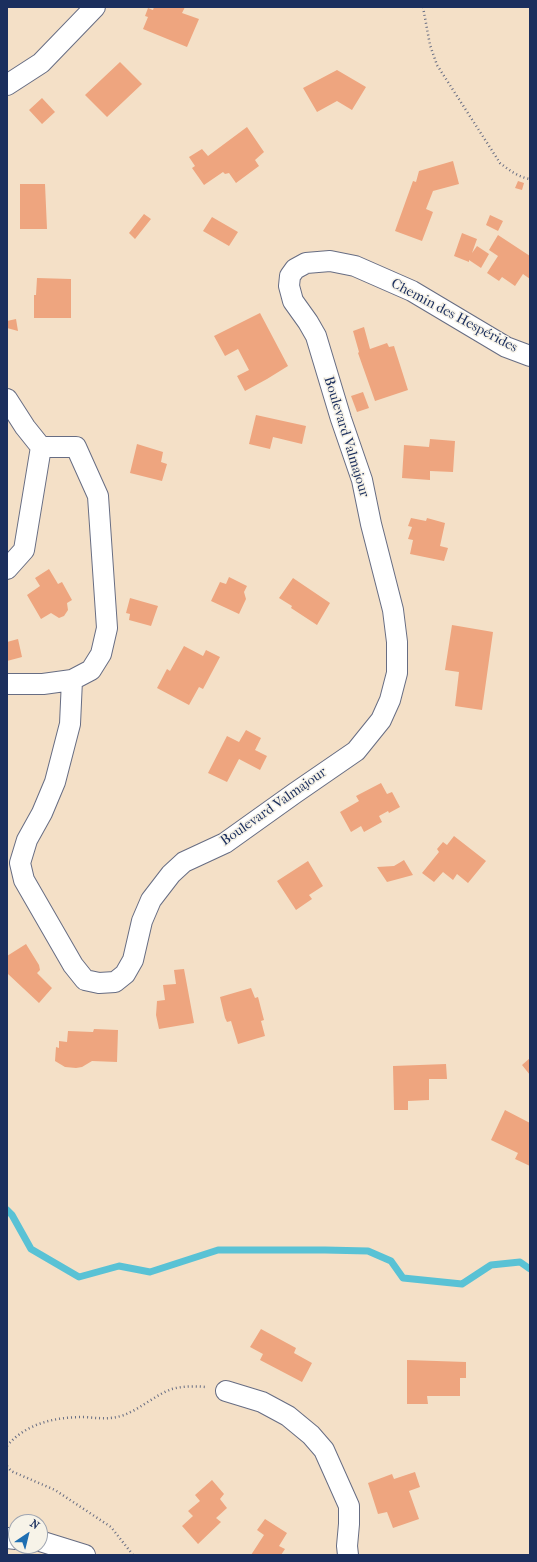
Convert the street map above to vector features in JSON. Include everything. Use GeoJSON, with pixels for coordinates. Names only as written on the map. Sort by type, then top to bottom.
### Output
{"type":"FeatureCollection","features":[{"type":"Feature","properties":{"kind":"street"},"geometry":{"type":"LineString","coordinates":[[7,85],[41,63],[95,7]]}},
{"type":"Feature","properties":{"kind":"street","name":"Chemin des Hespérides"},"geometry":{"type":"LineString","coordinates":[[290,276],[294,269],[306,263],[330,261],[356,266],[412,291],[506,347],[530,356]]}},
{"type":"Feature","properties":{"kind":"street","name":"Boulevard Valmajour"},"geometry":{"type":"LineString","coordinates":[[72,680],[70,724],[55,782],[42,813],[28,840],[20,863],[24,880],[73,965],[85,980],[99,983],[115,982],[125,974],[133,960],[142,921],[151,900],[171,874],[184,862],[225,843],[356,751],[380,720],[390,700],[397,673],[397,642],[393,610],[371,524],[362,480],[341,419],[316,336],[293,301],[289,286],[290,276]]}},
{"type":"Feature","properties":{"kind":"street"},"geometry":{"type":"LineString","coordinates":[[7,399],[25,427],[41,447],[24,550],[7,569]]}},
{"type":"Feature","properties":{"kind":"street"},"geometry":{"type":"LineString","coordinates":[[7,684],[43,684],[72,680],[91,670],[101,654],[107,628],[98,496],[76,447],[41,447]]}},
{"type":"Feature","properties":{"kind":"street"},"geometry":{"type":"LineString","coordinates":[[226,1391],[262,1402],[288,1416],[312,1435],[324,1450],[349,1506],[348,1555]]}},
{"type":"Feature","properties":{"kind":"street"},"geometry":{"type":"LineString","coordinates":[[48,1543],[85,1555]]}},
{"type":"Feature","properties":{"kind":"path"},"geometry":{"type":"LineString","coordinates":[[424,7],[430,46],[437,65],[446,81],[500,163],[522,177],[530,179]]}},
{"type":"Feature","properties":{"kind":"path"},"geometry":{"type":"LineString","coordinates":[[7,1446],[13,1438],[31,1427],[55,1418],[85,1417],[104,1419],[123,1415],[171,1389],[188,1386],[205,1387],[226,1391]]}},
{"type":"Feature","properties":{"kind":"path"},"geometry":{"type":"LineString","coordinates":[[7,1466],[11,1471],[55,1490],[111,1527],[133,1555]]}},
{"type":"Feature","properties":{"kind":"building"},"geometry":{"type":"Polygon","coordinates":[[[154,7],[185,7],[182,13],[199,19],[187,47],[143,29],[148,17],[145,16],[148,8],[153,10],[154,7]]]}},
{"type":"Feature","properties":{"kind":"building"},"geometry":{"type":"Polygon","coordinates":[[[120,62],[142,84],[107,117],[85,95],[120,62]]]}},
{"type":"Feature","properties":{"kind":"building"},"geometry":{"type":"Polygon","coordinates":[[[337,70],[366,87],[352,110],[337,101],[317,112],[303,88],[337,70]]]}},
{"type":"Feature","properties":{"kind":"building"},"geometry":{"type":"Polygon","coordinates":[[[42,98],[55,112],[42,124],[29,110],[42,98]]]}},
{"type":"Feature","properties":{"kind":"building"},"geometry":{"type":"Polygon","coordinates":[[[247,127],[264,152],[255,160],[259,166],[236,183],[229,173],[225,174],[223,172],[204,185],[192,168],[195,166],[189,157],[202,149],[208,156],[247,127]]]}},
{"type":"Feature","properties":{"kind":"building"},"geometry":{"type":"Polygon","coordinates":[[[453,161],[459,184],[433,191],[426,209],[433,212],[422,241],[395,231],[413,181],[416,182],[419,171],[453,161]]]}},
{"type":"Feature","properties":{"kind":"building"},"geometry":{"type":"Polygon","coordinates":[[[518,181],[524,183],[522,190],[515,188],[518,181]]]}},
{"type":"Feature","properties":{"kind":"building"},"geometry":{"type":"Polygon","coordinates":[[[20,184],[45,184],[47,229],[20,229],[20,184]]]}},
{"type":"Feature","properties":{"kind":"building"},"geometry":{"type":"Polygon","coordinates":[[[144,214],[151,219],[135,239],[129,233],[144,214]]]}},
{"type":"Feature","properties":{"kind":"building"},"geometry":{"type":"Polygon","coordinates":[[[490,215],[503,221],[498,231],[486,225],[490,215]]]}},
{"type":"Feature","properties":{"kind":"building"},"geometry":{"type":"Polygon","coordinates":[[[212,217],[238,232],[229,246],[203,231],[212,217]]]}},
{"type":"Feature","properties":{"kind":"building"},"geometry":{"type":"Polygon","coordinates":[[[462,233],[477,239],[472,253],[477,246],[489,254],[481,268],[469,260],[469,262],[454,256],[462,233]]]}},
{"type":"Feature","properties":{"kind":"building"},"geometry":{"type":"Polygon","coordinates":[[[498,235],[530,256],[530,279],[523,274],[515,286],[502,277],[499,281],[487,273],[498,256],[489,250],[498,235]]]}},
{"type":"Feature","properties":{"kind":"building"},"geometry":{"type":"Polygon","coordinates":[[[37,278],[71,279],[71,318],[34,318],[34,295],[36,295],[37,278]]]}},
{"type":"Feature","properties":{"kind":"building"},"geometry":{"type":"Polygon","coordinates":[[[260,313],[288,366],[245,391],[237,376],[249,370],[238,349],[225,356],[214,336],[260,313]]]}},
{"type":"Feature","properties":{"kind":"building"},"geometry":{"type":"Polygon","coordinates":[[[16,319],[18,331],[7,328],[7,321],[16,319]]]}},
{"type":"Feature","properties":{"kind":"building"},"geometry":{"type":"Polygon","coordinates":[[[364,327],[370,349],[387,343],[389,347],[394,346],[408,390],[375,401],[358,353],[353,331],[364,327]]]}},
{"type":"Feature","properties":{"kind":"building"},"geometry":{"type":"Polygon","coordinates":[[[363,392],[369,408],[357,412],[351,396],[363,392]]]}},
{"type":"Feature","properties":{"kind":"building"},"geometry":{"type":"Polygon","coordinates":[[[256,415],[306,426],[302,444],[273,437],[270,449],[249,444],[256,415]]]}},
{"type":"Feature","properties":{"kind":"building"},"geometry":{"type":"Polygon","coordinates":[[[430,439],[455,441],[453,472],[430,471],[430,480],[402,478],[404,445],[429,447],[430,439]]]}},
{"type":"Feature","properties":{"kind":"building"},"geometry":{"type":"Polygon","coordinates":[[[137,444],[163,452],[161,462],[167,464],[162,481],[130,473],[137,444]]]}},
{"type":"Feature","properties":{"kind":"building"},"geometry":{"type":"Polygon","coordinates":[[[411,518],[426,521],[427,518],[445,523],[440,546],[448,548],[444,561],[410,554],[413,540],[408,539],[412,527],[408,526],[411,518]]]}},
{"type":"Feature","properties":{"kind":"building"},"geometry":{"type":"Polygon","coordinates":[[[49,569],[58,584],[62,582],[72,600],[67,603],[68,610],[64,616],[59,618],[51,613],[41,619],[27,595],[40,586],[35,578],[49,569]]]}},
{"type":"Feature","properties":{"kind":"building"},"geometry":{"type":"Polygon","coordinates":[[[229,577],[247,586],[244,592],[246,599],[239,614],[211,601],[220,582],[226,584],[229,577]]]}},
{"type":"Feature","properties":{"kind":"building"},"geometry":{"type":"Polygon","coordinates":[[[293,578],[330,603],[317,625],[291,608],[292,606],[279,598],[293,578]]]}},
{"type":"Feature","properties":{"kind":"building"},"geometry":{"type":"Polygon","coordinates":[[[130,598],[158,606],[151,626],[129,620],[130,614],[126,613],[130,598]]]}},
{"type":"Feature","properties":{"kind":"building"},"geometry":{"type":"Polygon","coordinates":[[[452,625],[493,632],[482,710],[455,706],[459,672],[445,670],[452,625]]]}},
{"type":"Feature","properties":{"kind":"building"},"geometry":{"type":"Polygon","coordinates":[[[18,639],[22,657],[7,661],[7,642],[18,639]]]}},
{"type":"Feature","properties":{"kind":"building"},"geometry":{"type":"Polygon","coordinates":[[[184,646],[203,656],[206,650],[220,657],[203,689],[199,687],[189,705],[157,688],[167,669],[170,671],[184,646]]]}},
{"type":"Feature","properties":{"kind":"building"},"geometry":{"type":"Polygon","coordinates":[[[246,730],[261,738],[255,750],[267,756],[260,770],[239,759],[227,782],[208,773],[227,736],[239,742],[246,730]]]}},
{"type":"Feature","properties":{"kind":"building"},"geometry":{"type":"Polygon","coordinates":[[[381,783],[387,794],[392,792],[400,807],[379,816],[382,822],[364,832],[361,826],[351,832],[340,812],[359,801],[356,796],[381,783]]]}},
{"type":"Feature","properties":{"kind":"building"},"geometry":{"type":"Polygon","coordinates":[[[454,836],[486,861],[468,883],[457,874],[453,880],[443,872],[434,882],[422,873],[439,852],[437,849],[443,842],[447,845],[454,836]]]}},
{"type":"Feature","properties":{"kind":"building"},"geometry":{"type":"Polygon","coordinates":[[[404,860],[413,875],[387,882],[377,867],[394,866],[404,860]]]}},
{"type":"Feature","properties":{"kind":"building"},"geometry":{"type":"Polygon","coordinates":[[[308,861],[323,886],[309,895],[312,899],[296,910],[277,881],[308,861]]]}},
{"type":"Feature","properties":{"kind":"building"},"geometry":{"type":"Polygon","coordinates":[[[26,944],[39,965],[40,970],[37,973],[52,988],[39,1003],[8,974],[7,975],[7,956],[26,944]]]}},
{"type":"Feature","properties":{"kind":"building"},"geometry":{"type":"Polygon","coordinates":[[[184,969],[194,1023],[159,1029],[156,1015],[157,1001],[165,1000],[163,985],[176,984],[174,970],[184,969]]]}},
{"type":"Feature","properties":{"kind":"building"},"geometry":{"type":"Polygon","coordinates":[[[251,988],[255,998],[258,997],[264,1020],[261,1021],[265,1036],[238,1044],[231,1021],[227,1022],[225,1018],[220,997],[251,988]]]}},
{"type":"Feature","properties":{"kind":"building"},"geometry":{"type":"Polygon","coordinates":[[[94,1029],[118,1030],[117,1062],[92,1061],[82,1067],[76,1068],[65,1067],[55,1061],[56,1047],[59,1048],[59,1041],[67,1042],[68,1031],[93,1032],[94,1029]]]}},
{"type":"Feature","properties":{"kind":"building"},"geometry":{"type":"Polygon","coordinates":[[[530,1058],[530,1075],[522,1065],[530,1058]]]}},
{"type":"Feature","properties":{"kind":"building"},"geometry":{"type":"Polygon","coordinates":[[[446,1064],[447,1079],[429,1079],[429,1100],[408,1101],[408,1110],[394,1110],[393,1066],[446,1064]]]}},
{"type":"Feature","properties":{"kind":"building"},"geometry":{"type":"Polygon","coordinates":[[[505,1110],[530,1123],[530,1166],[515,1159],[518,1153],[491,1140],[505,1110]]]}},
{"type":"Feature","properties":{"kind":"building"},"geometry":{"type":"Polygon","coordinates":[[[261,1329],[296,1348],[294,1353],[312,1363],[302,1382],[260,1360],[263,1354],[250,1347],[261,1329]]]}},
{"type":"Feature","properties":{"kind":"building"},"geometry":{"type":"Polygon","coordinates":[[[407,1360],[466,1362],[466,1378],[460,1378],[460,1396],[427,1396],[428,1404],[407,1404],[407,1360]]]}},
{"type":"Feature","properties":{"kind":"building"},"geometry":{"type":"Polygon","coordinates":[[[415,1472],[420,1487],[409,1491],[419,1519],[393,1528],[387,1512],[378,1514],[368,1483],[392,1474],[394,1479],[415,1472]]]}},
{"type":"Feature","properties":{"kind":"building"},"geometry":{"type":"Polygon","coordinates":[[[212,1480],[224,1494],[220,1499],[227,1508],[216,1518],[221,1522],[198,1544],[182,1526],[193,1516],[188,1511],[200,1501],[195,1495],[212,1480]]]}},
{"type":"Feature","properties":{"kind":"building"},"geometry":{"type":"Polygon","coordinates":[[[265,1519],[287,1533],[279,1546],[285,1549],[281,1555],[251,1555],[264,1535],[257,1530],[265,1519]]]}},
{"type":"Feature","properties":{"kind":"waterway"},"geometry":{"type":"LineString","coordinates":[[7,1210],[12,1215],[31,1249],[79,1277],[119,1266],[150,1272],[218,1250],[368,1251],[391,1261],[403,1278],[462,1284],[491,1265],[520,1262],[530,1269]]}}]}
